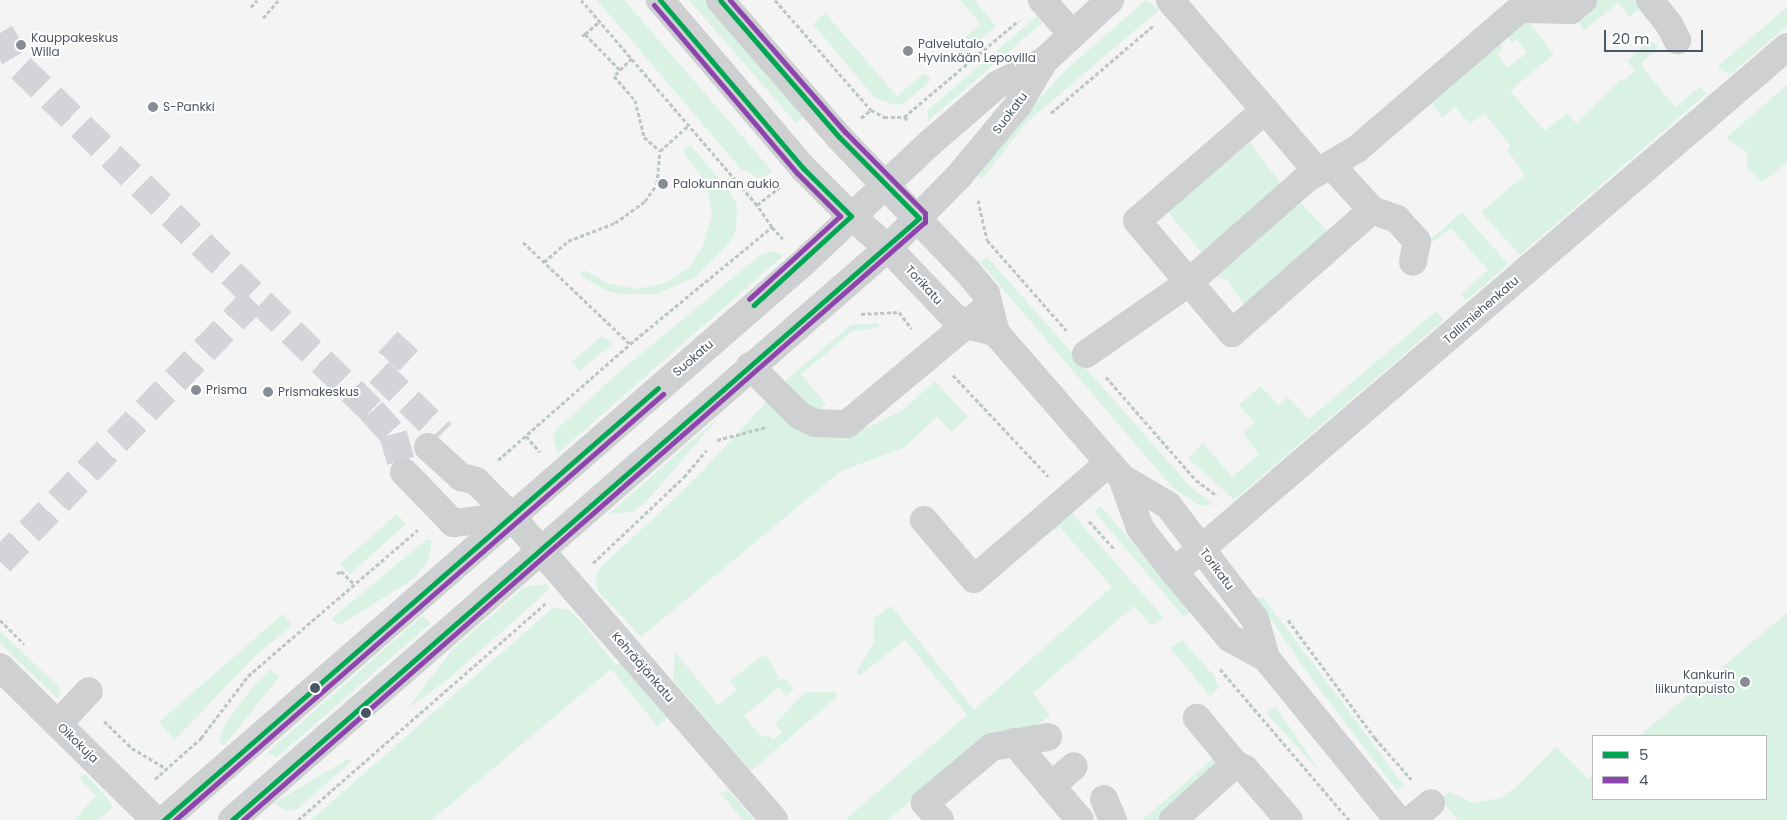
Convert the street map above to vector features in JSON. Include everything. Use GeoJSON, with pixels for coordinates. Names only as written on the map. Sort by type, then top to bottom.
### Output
{"type":"FeatureCollection","features":[{"type":"Feature","properties":{"kind":"street","name":"Torikatu"},"geometry":{"type":"LineString","coordinates":[[660,0],[803,168],[851,216],[888,248],[952,315],[967,324],[996,333]]}},
{"type":"Feature","properties":{"kind":"street","name":"Torikatu"},"geometry":{"type":"LineString","coordinates":[[720,0],[839,136],[919,218],[967,271],[990,305],[996,333],[1116,470],[1168,505],[1254,619],[1266,658]]}},
{"type":"Feature","properties":{"kind":"street"},"geometry":{"type":"LineString","coordinates":[[1042,0],[1072,34]]}},
{"type":"Feature","properties":{"kind":"street","name":"Suokatu"},"geometry":{"type":"LineString","coordinates":[[164,820],[804,262],[930,143],[998,86],[1044,61],[1110,0]]}},
{"type":"Feature","properties":{"kind":"street"},"geometry":{"type":"LineString","coordinates":[[1086,354],[1188,283],[1324,169],[1357,149],[1520,9],[1571,10],[1583,0]]}},
{"type":"Feature","properties":{"kind":"street"},"geometry":{"type":"LineString","coordinates":[[1650,0],[1670,26],[1677,40]]}},
{"type":"Feature","properties":{"kind":"street"},"geometry":{"type":"LineString","coordinates":[[1173,3],[1324,169],[1372,210],[1397,219],[1417,241],[1413,262]]}},
{"type":"Feature","properties":{"kind":"street","name":"Tallimiehenkatu"},"geometry":{"type":"LineString","coordinates":[[1174,572],[1787,47]]}},
{"type":"Feature","properties":{"kind":"street","name":"Suokatu"},"geometry":{"type":"LineString","coordinates":[[232,820],[750,366],[888,248],[959,176],[1018,105],[1044,61]]}},
{"type":"Feature","properties":{"kind":"street"},"geometry":{"type":"LineString","coordinates":[[1275,117],[1137,221],[1232,333],[1372,210]]}},
{"type":"Feature","properties":{"kind":"street"},"geometry":{"type":"LineString","coordinates":[[750,366],[800,416],[816,424],[847,424],[990,305]]}},
{"type":"Feature","properties":{"kind":"street","name":"Kehrääjänkatu"},"geometry":{"type":"LineString","coordinates":[[435,440],[461,477],[476,481],[511,516],[774,820]]}},
{"type":"Feature","properties":{"kind":"street","name":"Torikatu"},"geometry":{"type":"LineString","coordinates":[[1116,470],[1140,528],[1174,572],[1230,638],[1266,658],[1398,820]]}},
{"type":"Feature","properties":{"kind":"street"},"geometry":{"type":"LineString","coordinates":[[924,520],[974,579],[1116,470]]}},
{"type":"Feature","properties":{"kind":"street"},"geometry":{"type":"LineString","coordinates":[[404,472],[453,523],[511,516]]}},
{"type":"Feature","properties":{"kind":"street","name":"Oikokuja"},"geometry":{"type":"LineString","coordinates":[[0,667],[155,820]]}},
{"type":"Feature","properties":{"kind":"street"},"geometry":{"type":"LineString","coordinates":[[58,724],[89,691]]}},
{"type":"Feature","properties":{"kind":"street"},"geometry":{"type":"LineString","coordinates":[[1197,718],[1234,764],[1245,769],[1289,820]]}},
{"type":"Feature","properties":{"kind":"street"},"geometry":{"type":"LineString","coordinates":[[940,820],[925,803],[992,747],[1048,737]]}},
{"type":"Feature","properties":{"kind":"street"},"geometry":{"type":"LineString","coordinates":[[1014,742],[1080,820]]}},
{"type":"Feature","properties":{"kind":"street"},"geometry":{"type":"LineString","coordinates":[[1173,820],[1234,764]]}},
{"type":"Feature","properties":{"kind":"street"},"geometry":{"type":"LineString","coordinates":[[1052,786],[1074,766]]}},
{"type":"Feature","properties":{"kind":"path"},"geometry":{"type":"LineString","coordinates":[[251,7],[257,0]]}},
{"type":"Feature","properties":{"kind":"path"},"geometry":{"type":"LineString","coordinates":[[476,481],[630,344],[772,227],[757,205],[581,0]]}},
{"type":"Feature","properties":{"kind":"path"},"geometry":{"type":"LineString","coordinates":[[775,0],[871,110],[884,117],[904,117],[1042,0]]}},
{"type":"Feature","properties":{"kind":"path"},"geometry":{"type":"LineString","coordinates":[[263,18],[278,1]]}},
{"type":"Feature","properties":{"kind":"path"},"geometry":{"type":"LineString","coordinates":[[1045,118],[1173,3]]}},
{"type":"Feature","properties":{"kind":"path"},"geometry":{"type":"LineString","coordinates":[[600,21],[584,35],[620,70]]}},
{"type":"Feature","properties":{"kind":"path"},"geometry":{"type":"LineString","coordinates":[[632,58],[614,76],[635,100],[644,136],[660,151]]}},
{"type":"Feature","properties":{"kind":"path"},"geometry":{"type":"LineString","coordinates":[[904,117],[930,143]]}},
{"type":"Feature","properties":{"kind":"path"},"geometry":{"type":"LineString","coordinates":[[544,262],[568,241],[615,223],[645,201],[657,184],[660,151],[688,126]]}},
{"type":"Feature","properties":{"kind":"path"},"geometry":{"type":"LineString","coordinates":[[959,176],[981,204],[987,240],[1196,480],[1224,502],[1235,520]]}},
{"type":"Feature","properties":{"kind":"path"},"geometry":{"type":"LineString","coordinates":[[981,204],[986,195]]}},
{"type":"Feature","properties":{"kind":"path"},"geometry":{"type":"LineString","coordinates":[[523,242],[630,344]]}},
{"type":"Feature","properties":{"kind":"path"},"geometry":{"type":"LineString","coordinates":[[850,314],[899,312],[933,353]]}},
{"type":"Feature","properties":{"kind":"path"},"geometry":{"type":"LineString","coordinates":[[720,434],[714,441],[785,424],[816,424]]}},
{"type":"Feature","properties":{"kind":"path"},"geometry":{"type":"LineString","coordinates":[[298,820],[570,583],[684,477],[708,448]]}},
{"type":"Feature","properties":{"kind":"path"},"geometry":{"type":"LineString","coordinates":[[134,799],[201,738],[248,676],[441,510]]}},
{"type":"Feature","properties":{"kind":"path"},"geometry":{"type":"LineString","coordinates":[[336,574],[341,571],[354,584]]}},
{"type":"Feature","properties":{"kind":"path"},"geometry":{"type":"LineString","coordinates":[[1284,613],[1375,738],[1421,812]]}},
{"type":"Feature","properties":{"kind":"green space"},"geometry":{"type":"Polygon","coordinates":[[[597,0],[624,0],[773,172],[760,178],[741,169],[597,0]]]}},
{"type":"Feature","properties":{"kind":"green space"},"geometry":{"type":"Polygon","coordinates":[[[689,0],[705,0],[805,116],[796,123],[689,0]]]}},
{"type":"Feature","properties":{"kind":"green space"},"geometry":{"type":"Polygon","coordinates":[[[960,0],[974,0],[996,26],[962,55],[955,46],[981,24],[960,0]]]}},
{"type":"Feature","properties":{"kind":"green space"},"geometry":{"type":"Polygon","coordinates":[[[1146,0],[1159,10],[1026,123],[982,179],[978,175],[1021,118],[1068,68],[1146,0]]]}},
{"type":"Feature","properties":{"kind":"green space"},"geometry":{"type":"Polygon","coordinates":[[[1594,0],[1638,0],[1640,8],[1630,17],[1618,3],[1584,30],[1576,18],[1594,0]]]}},
{"type":"Feature","properties":{"kind":"green space"},"geometry":{"type":"Polygon","coordinates":[[[1787,7],[1787,26],[1731,74],[1722,71],[1718,66],[1787,7]]]}},
{"type":"Feature","properties":{"kind":"green space"},"geometry":{"type":"Polygon","coordinates":[[[825,13],[897,96],[925,73],[931,80],[903,104],[895,105],[875,98],[813,24],[825,13]]]}},
{"type":"Feature","properties":{"kind":"green space"},"geometry":{"type":"Polygon","coordinates":[[[1523,15],[1554,54],[1510,91],[1545,131],[1567,113],[1576,123],[1622,79],[1624,81],[1635,71],[1627,61],[1649,40],[1657,45],[1657,49],[1642,62],[1643,68],[1675,107],[1701,86],[1706,94],[1520,255],[1481,212],[1525,175],[1507,150],[1511,146],[1484,113],[1470,124],[1455,107],[1442,118],[1427,95],[1500,44],[1503,48],[1497,54],[1507,68],[1527,53],[1517,40],[1511,42],[1502,32],[1523,15]]]}},
{"type":"Feature","properties":{"kind":"green space"},"geometry":{"type":"Polygon","coordinates":[[[1037,16],[1042,23],[928,121],[928,110],[1037,16]]]}},
{"type":"Feature","properties":{"kind":"green space"},"geometry":{"type":"Polygon","coordinates":[[[1787,85],[1787,163],[1762,182],[1747,168],[1747,152],[1726,138],[1787,85]]]}},
{"type":"Feature","properties":{"kind":"green space"},"geometry":{"type":"Polygon","coordinates":[[[1247,138],[1284,188],[1204,256],[1164,207],[1247,138]]]}},
{"type":"Feature","properties":{"kind":"green space"},"geometry":{"type":"Polygon","coordinates":[[[690,145],[730,192],[737,205],[736,231],[728,244],[694,278],[656,294],[619,294],[605,290],[580,275],[584,270],[609,284],[638,289],[667,282],[689,267],[703,246],[712,215],[706,182],[683,151],[690,145]]]}},
{"type":"Feature","properties":{"kind":"green space"},"geometry":{"type":"Polygon","coordinates":[[[1297,199],[1331,235],[1248,310],[1226,279],[1209,275],[1297,199]]]}},
{"type":"Feature","properties":{"kind":"green space"},"geometry":{"type":"Polygon","coordinates":[[[1462,212],[1508,264],[1466,301],[1461,294],[1488,270],[1451,228],[1431,243],[1429,241],[1462,212]]]}},
{"type":"Feature","properties":{"kind":"green space"},"geometry":{"type":"Polygon","coordinates":[[[770,251],[784,255],[558,453],[553,439],[555,431],[618,373],[760,255],[770,251]]]}},
{"type":"Feature","properties":{"kind":"green space"},"geometry":{"type":"Polygon","coordinates":[[[988,258],[1189,485],[1213,505],[1198,505],[1172,487],[979,261],[988,258]]]}},
{"type":"Feature","properties":{"kind":"green space"},"geometry":{"type":"Polygon","coordinates":[[[1436,311],[1444,320],[1234,500],[1188,458],[1203,443],[1232,477],[1259,454],[1243,433],[1255,423],[1239,405],[1261,386],[1278,405],[1288,397],[1309,419],[1436,311]]]}},
{"type":"Feature","properties":{"kind":"green space"},"geometry":{"type":"Polygon","coordinates":[[[877,323],[881,327],[853,331],[801,374],[826,404],[819,409],[811,411],[785,388],[787,379],[851,325],[877,323]]]}},
{"type":"Feature","properties":{"kind":"green space"},"geometry":{"type":"Polygon","coordinates":[[[602,336],[612,344],[580,371],[571,362],[602,336]]]}},
{"type":"Feature","properties":{"kind":"green space"},"geometry":{"type":"Polygon","coordinates":[[[935,381],[968,417],[951,432],[937,417],[903,448],[841,471],[641,637],[599,592],[595,582],[598,570],[694,480],[770,398],[849,432],[873,425],[903,410],[935,381]]]}},
{"type":"Feature","properties":{"kind":"green space"},"geometry":{"type":"Polygon","coordinates":[[[720,416],[647,501],[633,512],[609,514],[720,416]]]}},
{"type":"Feature","properties":{"kind":"green space"},"geometry":{"type":"Polygon","coordinates":[[[1101,506],[1190,611],[1186,615],[1183,616],[1094,511],[1101,506]]]}},
{"type":"Feature","properties":{"kind":"green space"},"geometry":{"type":"Polygon","coordinates":[[[1068,509],[1163,617],[1152,626],[1134,606],[1033,693],[1050,715],[1027,733],[988,734],[888,820],[845,820],[967,715],[905,640],[859,676],[856,673],[874,643],[874,618],[891,606],[974,710],[1112,587],[1060,527],[1055,530],[1050,524],[1068,509]]]}},
{"type":"Feature","properties":{"kind":"green space"},"geometry":{"type":"Polygon","coordinates":[[[397,514],[406,524],[350,574],[340,564],[397,514]]]}},
{"type":"Feature","properties":{"kind":"green space"},"geometry":{"type":"Polygon","coordinates":[[[427,539],[432,541],[428,561],[413,579],[345,622],[338,625],[331,619],[427,539]]]}},
{"type":"Feature","properties":{"kind":"green space"},"geometry":{"type":"Polygon","coordinates":[[[546,584],[550,589],[446,681],[407,709],[452,650],[524,587],[546,584]]]}},
{"type":"Feature","properties":{"kind":"green space"},"geometry":{"type":"Polygon","coordinates":[[[1256,597],[1263,597],[1404,785],[1397,790],[1313,681],[1256,597]]]}},
{"type":"Feature","properties":{"kind":"green space"},"geometry":{"type":"Polygon","coordinates":[[[554,607],[568,610],[579,619],[616,665],[621,661],[667,718],[657,726],[611,669],[432,820],[311,820],[554,607]]]}},
{"type":"Feature","properties":{"kind":"green space","name":"Kankurin liikuntapuisto"},"geometry":{"type":"Polygon","coordinates":[[[1787,613],[1787,820],[1458,820],[1440,799],[1450,792],[1473,803],[1500,798],[1516,787],[1556,747],[1589,779],[1592,776],[1592,800],[1767,800],[1767,735],[1640,735],[1787,613]]]}},
{"type":"Feature","properties":{"kind":"green space"},"geometry":{"type":"Polygon","coordinates":[[[283,614],[292,625],[254,657],[175,740],[159,722],[283,614]]]}},
{"type":"Feature","properties":{"kind":"green space"},"geometry":{"type":"Polygon","coordinates":[[[422,616],[431,623],[276,758],[268,752],[422,616]]]}},
{"type":"Feature","properties":{"kind":"green space"},"geometry":{"type":"Polygon","coordinates":[[[0,631],[61,689],[58,699],[0,643],[0,631]]]}},
{"type":"Feature","properties":{"kind":"green space"},"geometry":{"type":"Polygon","coordinates":[[[1182,640],[1215,677],[1219,688],[1210,696],[1170,648],[1182,640]]]}},
{"type":"Feature","properties":{"kind":"green space"},"geometry":{"type":"Polygon","coordinates":[[[675,651],[718,705],[737,690],[730,681],[760,657],[767,656],[780,680],[784,678],[794,689],[786,696],[779,687],[744,716],[763,738],[768,734],[773,740],[782,733],[775,724],[805,692],[835,692],[838,696],[751,771],[673,680],[675,651]]]}},
{"type":"Feature","properties":{"kind":"green space"},"geometry":{"type":"Polygon","coordinates":[[[271,669],[279,677],[224,746],[219,740],[223,727],[254,685],[271,669]]]}},
{"type":"Feature","properties":{"kind":"green space"},"geometry":{"type":"Polygon","coordinates":[[[1276,707],[1320,772],[1266,713],[1276,707]]]}},
{"type":"Feature","properties":{"kind":"green space"},"geometry":{"type":"Polygon","coordinates":[[[1215,757],[1221,762],[1161,820],[1142,820],[1215,757]]]}},
{"type":"Feature","properties":{"kind":"green space"},"geometry":{"type":"Polygon","coordinates":[[[346,760],[353,760],[297,809],[286,811],[274,803],[346,760]]]}},
{"type":"Feature","properties":{"kind":"green space"},"geometry":{"type":"Polygon","coordinates":[[[85,774],[110,801],[112,808],[98,820],[75,820],[96,795],[79,778],[85,774]]]}},
{"type":"Feature","properties":{"kind":"green space"},"geometry":{"type":"Polygon","coordinates":[[[729,791],[754,820],[743,820],[720,793],[729,791]]]}},
{"type":"Feature","properties":{"kind":"tunnel"},"geometry":{"type":"LineString","coordinates":[[0,33],[21,68],[372,411],[393,434],[404,472]]}},
{"type":"Feature","properties":{"kind":"tunnel"},"geometry":{"type":"LineString","coordinates":[[0,562],[256,297]]}},
{"type":"Feature","properties":{"kind":"tunnel"},"geometry":{"type":"LineString","coordinates":[[408,341],[379,372],[442,434]]}},
{"type":"Feature","properties":{"kind":"transit line","name":"5"},"geometry":{"type":"LineString","coordinates":[[660,0],[803,168],[851,216],[754,305]]}},
{"type":"Feature","properties":{"kind":"transit line","name":"5"},"geometry":{"type":"LineString","coordinates":[[232,820],[919,218],[839,137],[720,0]]}},
{"type":"Feature","properties":{"kind":"transit line","name":"4"},"geometry":{"type":"LineString","coordinates":[[243,820],[925,222],[925,213],[845,132],[730,0]]}},
{"type":"Feature","properties":{"kind":"transit line","name":"4"},"geometry":{"type":"LineString","coordinates":[[654,5],[797,173],[840,216],[749,299]]}},
{"type":"Feature","properties":{"kind":"transit line","name":"5"},"geometry":{"type":"LineString","coordinates":[[164,820],[658,388]]}},
{"type":"Feature","properties":{"kind":"transit line","name":"4"},"geometry":{"type":"LineString","coordinates":[[175,820],[663,394]]}},
{"type":"Feature","properties":{"kind":"place","name":"Kauppakeskus Willa"},"geometry":{"type":"Point","coordinates":[21,45]}},
{"type":"Feature","properties":{"kind":"place","name":"Palvelutalo Hyvinkään Lepovilla"},"geometry":{"type":"Point","coordinates":[908,51]}},
{"type":"Feature","properties":{"kind":"place","name":"S-Pankki"},"geometry":{"type":"Point","coordinates":[153,107]}},
{"type":"Feature","properties":{"kind":"place","name":"Palokunnan aukio"},"geometry":{"type":"Point","coordinates":[663,184]}},
{"type":"Feature","properties":{"kind":"place","name":"Prisma"},"geometry":{"type":"Point","coordinates":[196,390]}},
{"type":"Feature","properties":{"kind":"place","name":"Prismakeskus"},"geometry":{"type":"Point","coordinates":[268,392]}},
{"type":"Feature","properties":{"kind":"place","name":"Kankurin liikuntapuisto"},"geometry":{"type":"Point","coordinates":[1745,682]}}]}
